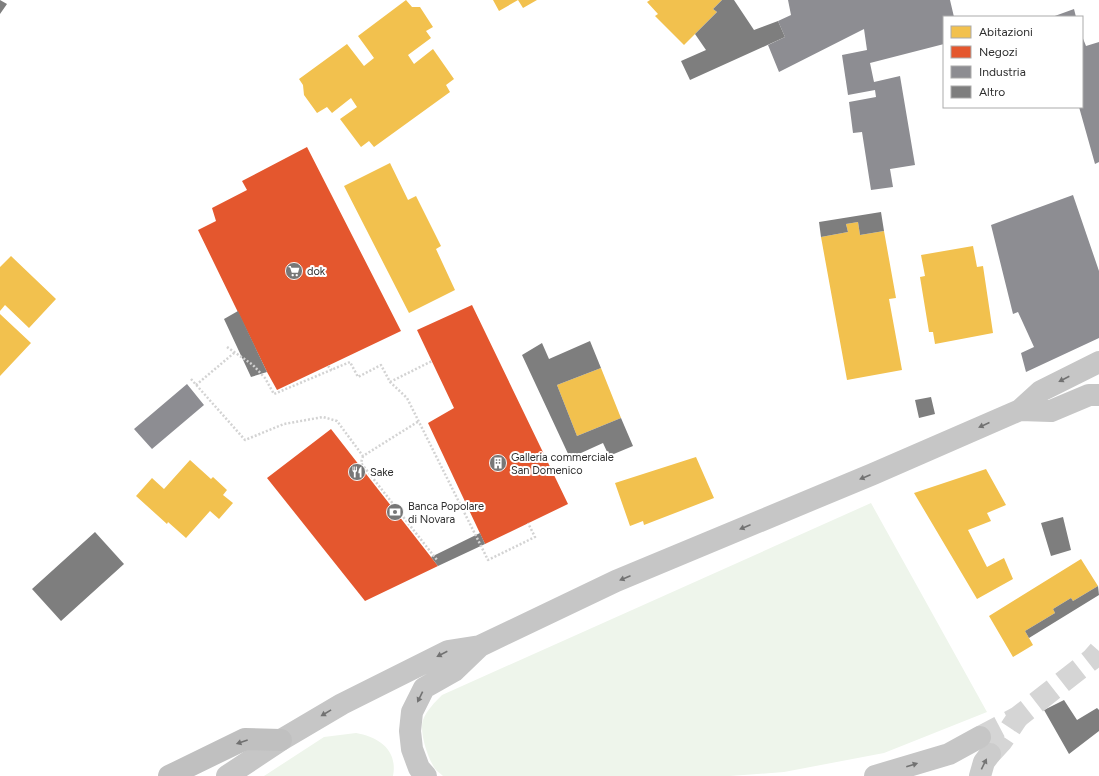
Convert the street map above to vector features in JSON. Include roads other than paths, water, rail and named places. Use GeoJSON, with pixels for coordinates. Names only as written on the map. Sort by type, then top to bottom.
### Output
{"type":"FeatureCollection","features":[{"type":"Feature","properties":{"kind":"highway"},"geometry":{"type":"LineString","coordinates":[[169,776],[245,739],[281,740]]}},
{"type":"Feature","properties":{"kind":"main road"},"geometry":{"type":"LineString","coordinates":[[233,773],[281,740],[342,704],[448,651],[480,646],[616,581],[873,474],[1020,410],[1041,391],[1099,362]]}},
{"type":"Feature","properties":{"kind":"main road"},"geometry":{"type":"LineString","coordinates":[[1020,410],[1051,411],[1089,395],[1099,395]]}},
{"type":"Feature","properties":{"kind":"main road"},"geometry":{"type":"LineString","coordinates":[[426,776],[419,768],[412,749],[410,731],[412,712],[424,688],[454,671],[480,646]]}},
{"type":"Feature","properties":{"kind":"main road"},"geometry":{"type":"LineString","coordinates":[[875,776],[949,754],[985,746],[984,762],[980,776]]}},
{"type":"Feature","properties":{"kind":"tunnel"},"geometry":{"type":"LineString","coordinates":[[980,737],[1018,717],[1092,659],[1099,651]]}},
{"type":"Feature","properties":{"kind":"tunnel"},"geometry":{"type":"LineString","coordinates":[[990,754],[1002,741],[1018,717]]}},
{"type":"Feature","properties":{"kind":"place","name":"dok"},"geometry":{"type":"Point","coordinates":[294,271]}},
{"type":"Feature","properties":{"kind":"place","name":"Galleria commerciale San Domenico"},"geometry":{"type":"Point","coordinates":[498,463]}},
{"type":"Feature","properties":{"kind":"place","name":"Sake"},"geometry":{"type":"Point","coordinates":[357,472]}},
{"type":"Feature","properties":{"kind":"place","name":"Banca Popolare di Novara"},"geometry":{"type":"Point","coordinates":[395,512]}}]}
